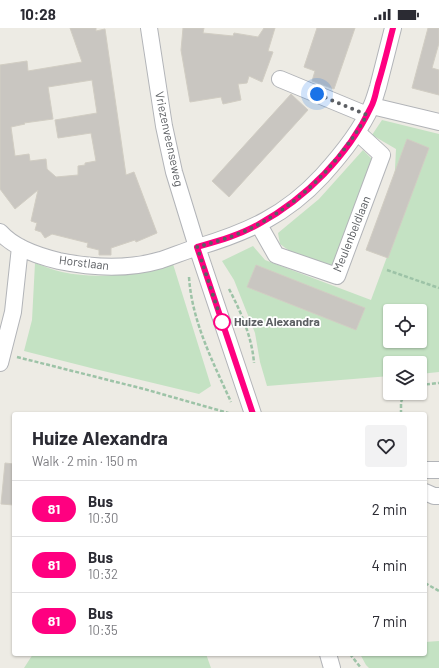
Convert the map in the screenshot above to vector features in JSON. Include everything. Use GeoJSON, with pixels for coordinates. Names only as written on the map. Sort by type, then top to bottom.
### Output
{"type":"FeatureCollection","features":[{"type":"Feature","properties":{"kind":"street","name":"Vriezenveenseweg"},"geometry":{"type":"LineString","coordinates":[[149,28],[164,126],[174,172],[197,247],[252,412]]}},
{"type":"Feature","properties":{"kind":"street"},"geometry":{"type":"LineString","coordinates":[[197,247],[226,239],[259,225],[296,200],[322,176],[344,150],[357,132],[369,111],[393,28]]}},
{"type":"Feature","properties":{"kind":"street"},"geometry":{"type":"LineString","coordinates":[[280,79],[369,111],[439,122]]}},
{"type":"Feature","properties":{"kind":"street","name":"Meulenbeldlaan"},"geometry":{"type":"LineString","coordinates":[[259,225],[276,254],[337,276],[382,155],[357,132]]}},
{"type":"Feature","properties":{"kind":"street","name":"Horstlaan"},"geometry":{"type":"LineString","coordinates":[[0,232],[20,247],[46,258],[81,265],[106,267],[130,266],[160,260],[197,247]]}},
{"type":"Feature","properties":{"kind":"street"},"geometry":{"type":"LineString","coordinates":[[2,358],[14,312],[20,247]]}},
{"type":"Feature","properties":{"kind":"street"},"geometry":{"type":"LineString","coordinates":[[427,470],[439,470]]}},
{"type":"Feature","properties":{"kind":"street"},"geometry":{"type":"LineString","coordinates":[[427,493],[434,496],[439,496]]}},
{"type":"Feature","properties":{"kind":"street"},"geometry":{"type":"LineString","coordinates":[[329,656],[332,668]]}},
{"type":"Feature","properties":{"kind":"path"},"geometry":{"type":"LineString","coordinates":[[387,270],[439,288]]}},
{"type":"Feature","properties":{"kind":"path"},"geometry":{"type":"LineString","coordinates":[[189,276],[196,320],[203,340],[232,405]]}},
{"type":"Feature","properties":{"kind":"path"},"geometry":{"type":"LineString","coordinates":[[2,358],[144,390],[226,412]]}},
{"type":"Feature","properties":{"kind":"path"},"geometry":{"type":"LineString","coordinates":[[427,384],[439,383]]}},
{"type":"Feature","properties":{"kind":"path"},"geometry":{"type":"LineString","coordinates":[[401,412],[402,400]]}},
{"type":"Feature","properties":{"kind":"path"},"geometry":{"type":"LineString","coordinates":[[427,584],[439,591]]}},
{"type":"Feature","properties":{"kind":"path"},"geometry":{"type":"LineString","coordinates":[[352,656],[361,668]]}},
{"type":"Feature","properties":{"kind":"green space"},"geometry":{"type":"Polygon","coordinates":[[[382,120],[439,134],[439,372],[427,373],[427,356],[383,356],[383,377],[267,386],[260,362],[255,333],[234,280],[222,261],[253,246],[265,260],[371,300],[391,246],[396,149],[372,135],[382,120]]]}},
{"type":"Feature","properties":{"kind":"green space"},"geometry":{"type":"Polygon","coordinates":[[[363,150],[372,159],[333,267],[295,255],[280,244],[278,233],[319,199],[363,150]]]}},
{"type":"Feature","properties":{"kind":"green space"},"geometry":{"type":"Polygon","coordinates":[[[35,263],[62,272],[90,276],[118,275],[146,271],[173,264],[211,386],[199,394],[24,351],[32,320],[35,263]]]}},
{"type":"Feature","properties":{"kind":"green space"},"geometry":{"type":"Polygon","coordinates":[[[439,641],[439,668],[369,668],[361,656],[427,656],[427,642],[439,641]]]}},
{"type":"Feature","properties":{"kind":"green space"},"geometry":{"type":"Polygon","coordinates":[[[32,656],[207,656],[211,668],[24,668],[32,656]]]}},
{"type":"Feature","properties":{"kind":"building"},"geometry":{"type":"Polygon","coordinates":[[[70,28],[96,28],[96,31],[105,29],[126,175],[134,172],[157,233],[136,242],[135,240],[111,248],[111,255],[99,255],[99,250],[87,247],[88,243],[52,234],[45,238],[41,232],[35,230],[37,223],[31,221],[38,190],[15,209],[0,189],[0,65],[27,61],[28,71],[82,62],[70,28]],[[92,80],[48,87],[53,119],[24,123],[25,124],[11,127],[15,156],[29,154],[30,161],[46,159],[47,169],[56,177],[78,175],[78,166],[96,161],[91,133],[58,138],[55,120],[97,113],[92,80]]]}},
{"type":"Feature","properties":{"kind":"building"},"geometry":{"type":"Polygon","coordinates":[[[183,28],[204,28],[203,33],[233,36],[234,33],[258,37],[264,28],[275,28],[268,51],[273,52],[262,82],[249,76],[247,83],[238,84],[241,100],[223,104],[221,97],[190,102],[181,50],[183,28]]]}},
{"type":"Feature","properties":{"kind":"building"},"geometry":{"type":"Polygon","coordinates":[[[317,28],[355,28],[334,89],[312,81],[315,71],[304,67],[317,28]]]}},
{"type":"Feature","properties":{"kind":"building"},"geometry":{"type":"Polygon","coordinates":[[[428,28],[439,28],[439,43],[432,68],[439,70],[439,95],[412,88],[428,28]]]}},
{"type":"Feature","properties":{"kind":"building"},"geometry":{"type":"Polygon","coordinates":[[[291,94],[308,110],[229,197],[212,181],[291,94]]]}},
{"type":"Feature","properties":{"kind":"building"},"geometry":{"type":"Polygon","coordinates":[[[407,139],[429,148],[388,258],[366,250],[407,139]]]}},
{"type":"Feature","properties":{"kind":"building"},"geometry":{"type":"Polygon","coordinates":[[[256,265],[365,308],[356,330],[247,287],[256,265]]]}},
{"type":"Feature","properties":{"kind":"building"},"geometry":{"type":"Polygon","coordinates":[[[5,463],[12,464],[12,505],[1,504],[5,463]]]}},
{"type":"Feature","properties":{"kind":"bus line","name":"81"},"geometry":{"type":"LineString","coordinates":[[252,412],[197,247],[226,239],[259,225],[296,200],[322,176],[357,132],[372,106],[393,28]]}},
{"type":"Feature","properties":{"kind":"place","name":"Huize Alexandra"},"geometry":{"type":"Point","coordinates":[222,322]}},
{"type":"Feature","properties":{"kind":"route"},"geometry":{"type":"LineString","coordinates":[[222,322],[197,247],[226,239],[259,225],[296,200],[322,176],[344,150],[367,115],[317,94]]}}]}
